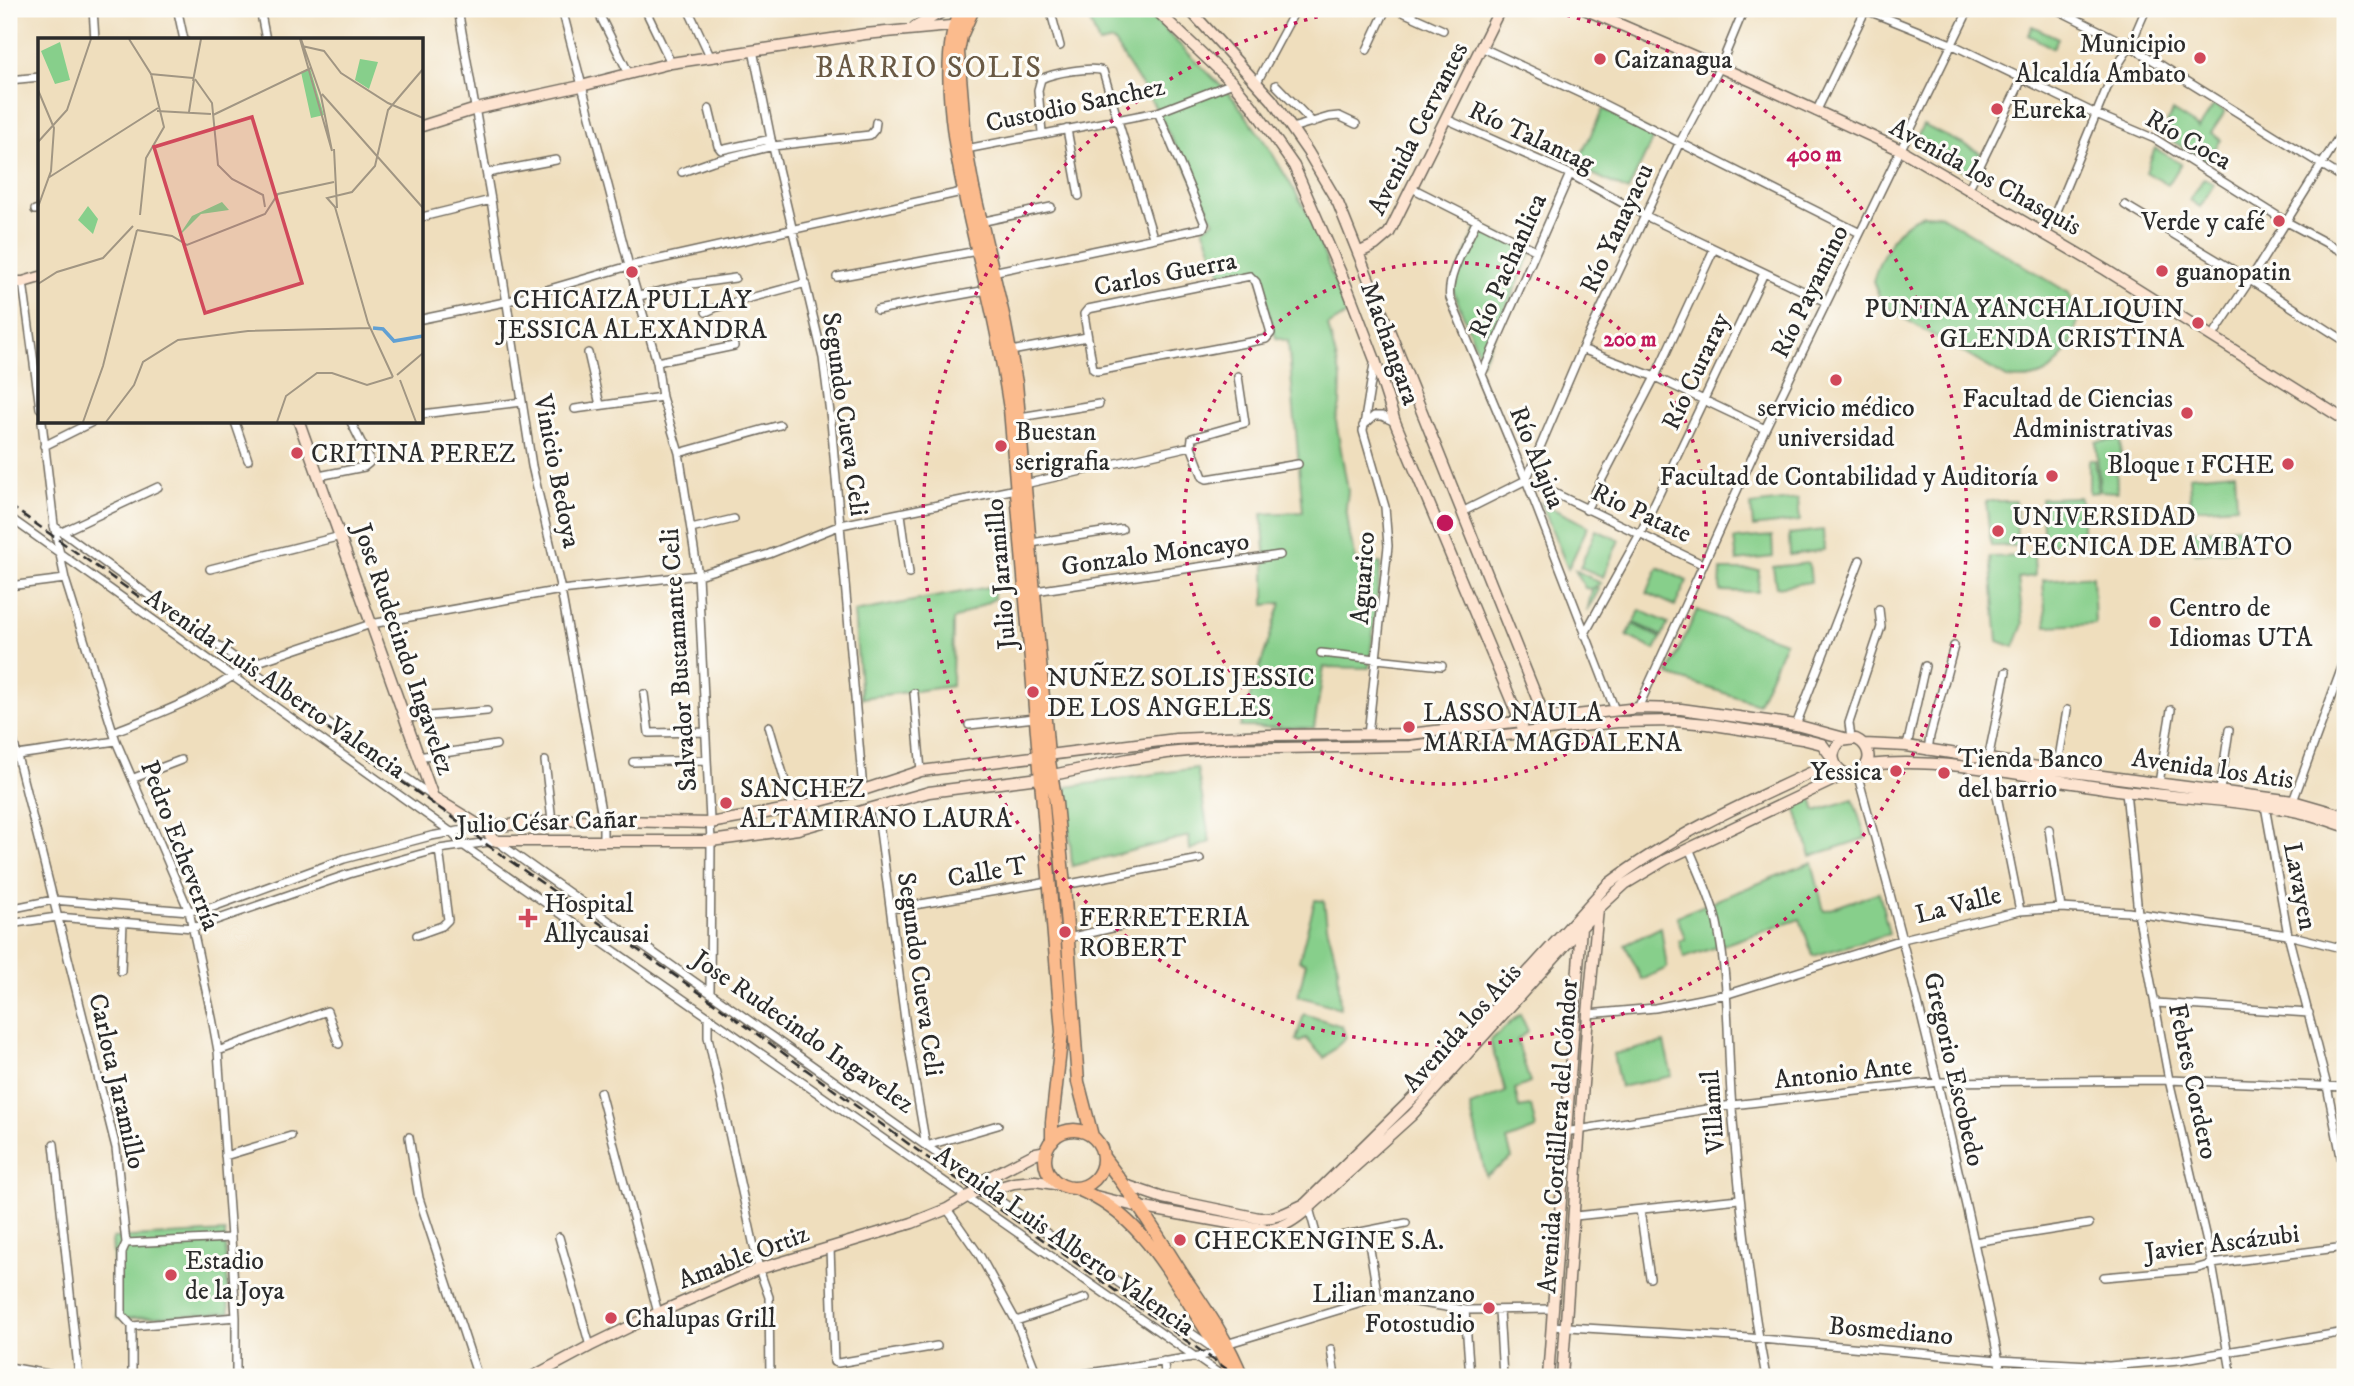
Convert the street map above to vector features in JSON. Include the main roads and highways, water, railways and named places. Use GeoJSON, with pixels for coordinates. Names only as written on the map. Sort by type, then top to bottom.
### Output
{"type":"FeatureCollection","features":[{"type":"Feature","properties":{"kind":"main road","name":"Julio Jaramillo"},"geometry":{"type":"LineString","coordinates":[[961,9],[958,52],[968,190],[980,222],[1011,351],[1020,417],[1020,487],[1035,718],[1044,756]]}},
{"type":"Feature","properties":{"kind":"main road","name":"Julio Jaramillo"},"geometry":{"type":"LineString","coordinates":[[973,9],[959,26],[951,45],[955,137],[1006,385],[1020,487],[1031,543],[1049,882],[1062,1032],[1047,1171],[1061,1185],[1075,1188]]}},
{"type":"Feature","properties":{"kind":"main road","name":"Julio Jaramillo"},"geometry":{"type":"LineString","coordinates":[[1045,777],[1056,803],[1078,1082],[1092,1136],[1103,1157],[1139,1206],[1223,1348]]}},
{"type":"Feature","properties":{"kind":"main road"},"geometry":{"type":"LineString","coordinates":[[1049,1146],[1060,1134],[1071,1131],[1092,1136]]}},
{"type":"Feature","properties":{"kind":"main road"},"geometry":{"type":"LineString","coordinates":[[1075,1188],[1092,1182],[1102,1166],[1103,1157]]}},
{"type":"Feature","properties":{"kind":"main road"},"geometry":{"type":"LineString","coordinates":[[1075,1188],[1093,1195],[1139,1231],[1241,1375]]}},
{"type":"Feature","properties":{"kind":"railway"},"geometry":{"type":"LineString","coordinates":[[9,505],[1238,1377]]}},
{"type":"Feature","properties":{"kind":"place","name":"Municipio Alcaldía Ambato"},"geometry":{"type":"Point","coordinates":[2200,58]}},
{"type":"Feature","properties":{"kind":"place","name":"Caizanagua"},"geometry":{"type":"Point","coordinates":[1600,59]}},
{"type":"Feature","properties":{"kind":"place","name":"Eureka"},"geometry":{"type":"Point","coordinates":[1997,109]}},
{"type":"Feature","properties":{"kind":"place","name":"Verde y café"},"geometry":{"type":"Point","coordinates":[2279,221]}},
{"type":"Feature","properties":{"kind":"place","name":"guanopatin"},"geometry":{"type":"Point","coordinates":[2162,271]}},
{"type":"Feature","properties":{"kind":"place","name":"CHICAIZA PULLAY JESSICA ALEXANDRA"},"geometry":{"type":"Point","coordinates":[632,272]}},
{"type":"Feature","properties":{"kind":"place","name":"PUNINA YANCHALIQUIN GLENDA CRISTINA"},"geometry":{"type":"Point","coordinates":[2198,323]}},
{"type":"Feature","properties":{"kind":"place","name":"servicio médico universidad"},"geometry":{"type":"Point","coordinates":[1836,380]}},
{"type":"Feature","properties":{"kind":"place","name":"Facultad de Ciencias Administrativas"},"geometry":{"type":"Point","coordinates":[2187,413]}},
{"type":"Feature","properties":{"kind":"place","name":"Buestan serigrafia"},"geometry":{"type":"Point","coordinates":[1001,446]}},
{"type":"Feature","properties":{"kind":"place","name":"CRITINA PEREZ"},"geometry":{"type":"Point","coordinates":[297,453]}},
{"type":"Feature","properties":{"kind":"place","name":"Bloque 1 FCHE"},"geometry":{"type":"Point","coordinates":[2288,464]}},
{"type":"Feature","properties":{"kind":"place","name":"Facultad de Contabilidad y Auditoría"},"geometry":{"type":"Point","coordinates":[2052,476]}},
{"type":"Feature","properties":{"kind":"place","name":"UNIVERSIDAD TECNICA DE AMBATO"},"geometry":{"type":"Point","coordinates":[1998,531]}},
{"type":"Feature","properties":{"kind":"place","name":"Centro de Idiomas UTA"},"geometry":{"type":"Point","coordinates":[2155,622]}},
{"type":"Feature","properties":{"kind":"place","name":"NUÑEZ SOLIS JESSIC DE LOS ANGELES"},"geometry":{"type":"Point","coordinates":[1033,692]}},
{"type":"Feature","properties":{"kind":"place","name":"LASSO NAULA MARIA MAGDALENA"},"geometry":{"type":"Point","coordinates":[1409,727]}},
{"type":"Feature","properties":{"kind":"place","name":"Yessica"},"geometry":{"type":"Point","coordinates":[1896,771]}},
{"type":"Feature","properties":{"kind":"place","name":"Tienda Banco del barrio"},"geometry":{"type":"Point","coordinates":[1944,773]}},
{"type":"Feature","properties":{"kind":"place","name":"SANCHEZ ALTAMIRANO LAURA"},"geometry":{"type":"Point","coordinates":[726,803]}},
{"type":"Feature","properties":{"kind":"place","name":"Hospital Allycausai"},"geometry":{"type":"Point","coordinates":[528,918]}},
{"type":"Feature","properties":{"kind":"place","name":"FERRETERIA ROBERT"},"geometry":{"type":"Point","coordinates":[1065,932]}},
{"type":"Feature","properties":{"kind":"place","name":"CHECKENGINE S.A."},"geometry":{"type":"Point","coordinates":[1180,1240]}},
{"type":"Feature","properties":{"kind":"place","name":"Estadio de la Joya"},"geometry":{"type":"Point","coordinates":[171,1275]}},
{"type":"Feature","properties":{"kind":"place","name":"Lilian manzano Fotostudio"},"geometry":{"type":"Point","coordinates":[1489,1308]}},
{"type":"Feature","properties":{"kind":"place","name":"Chalupas Grill"},"geometry":{"type":"Point","coordinates":[611,1318]}},
{"type":"Feature","properties":{"kind":"district","name":"BARRIO SOLIS"},"geometry":{"type":"Point","coordinates":[929,67]}}]}
